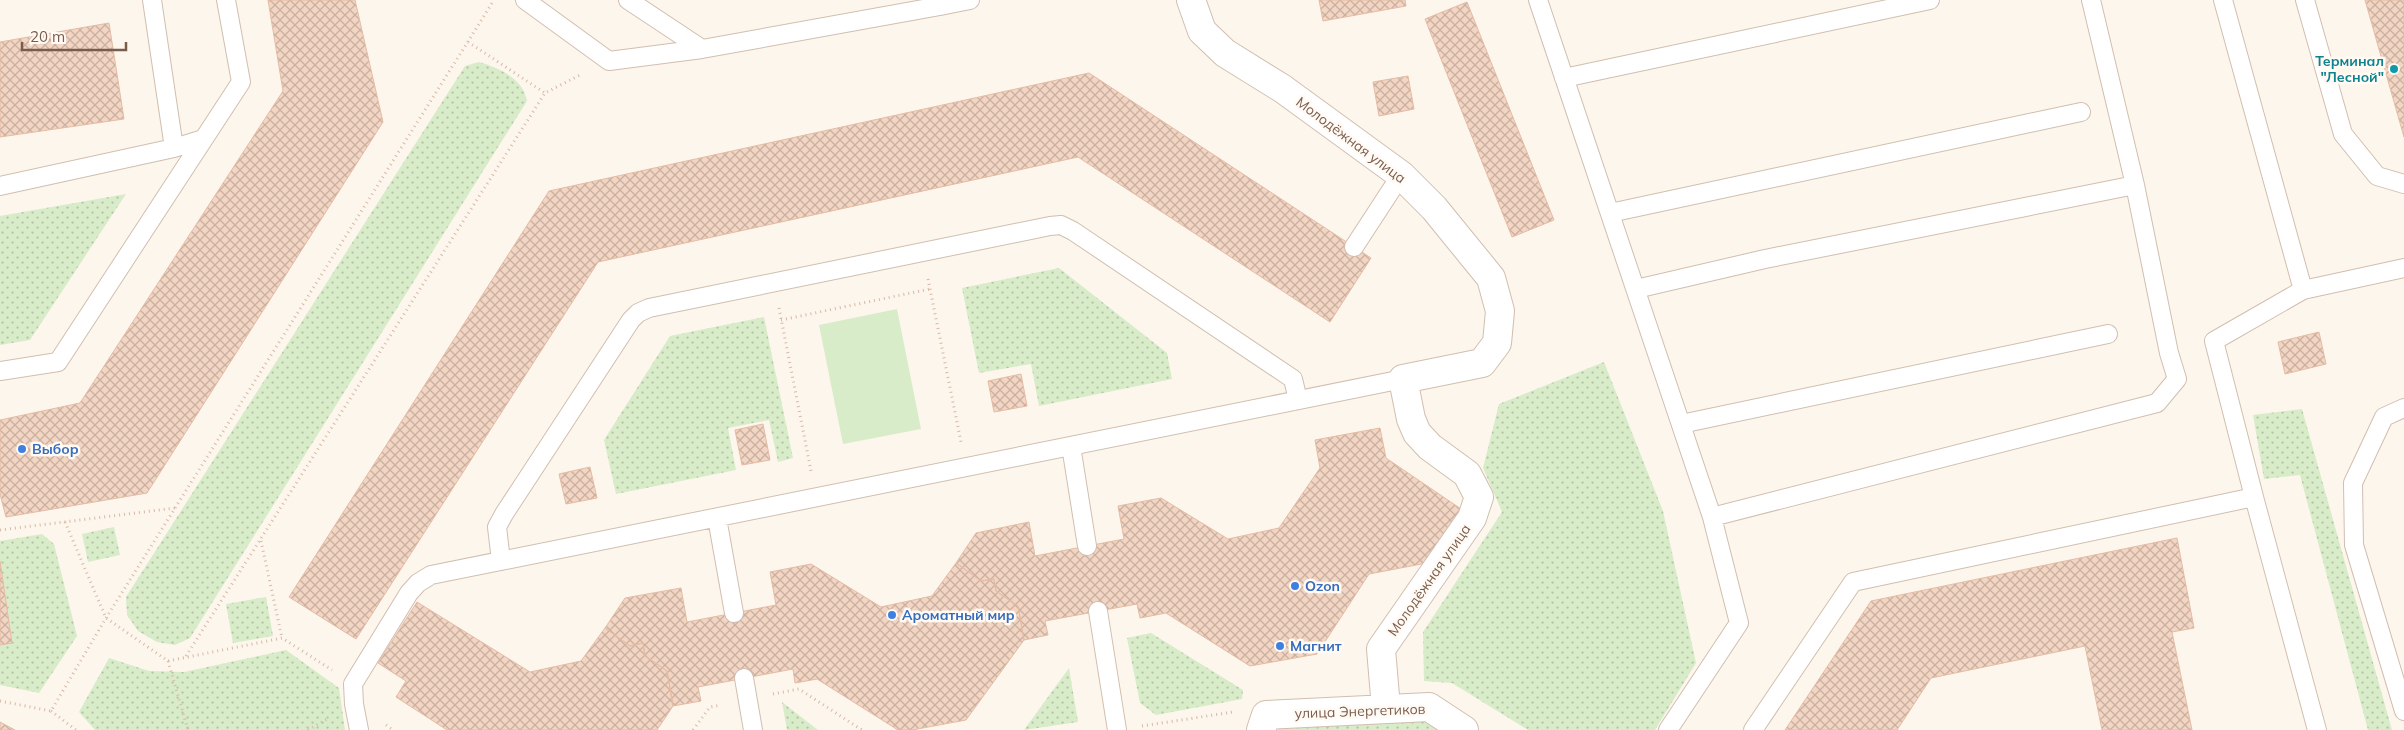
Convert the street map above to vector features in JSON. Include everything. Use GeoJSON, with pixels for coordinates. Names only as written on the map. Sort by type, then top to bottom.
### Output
{"type":"FeatureCollection","features":[{"type":"Feature","properties":{"kind":"street","name":"Молодёжная улица"},"geometry":{"type":"LineString","coordinates":[[1191,0],[1202,31],[1225,53],[1283,88],[1401,175],[1434,208],[1491,278],[1500,311],[1498,342],[1482,363],[1403,380],[1411,419],[1417,433],[1430,447],[1467,474],[1479,497],[1472,518],[1382,649],[1386,708]]}},
{"type":"Feature","properties":{"kind":"street","name":"улица Энергетиков"},"geometry":{"type":"LineString","coordinates":[[1261,730],[1266,715],[1429,707],[1464,730]]}},
{"type":"Feature","properties":{"kind":"lane"},"geometry":{"type":"LineString","coordinates":[[152,0],[174,148]]}},
{"type":"Feature","properties":{"kind":"lane"},"geometry":{"type":"LineString","coordinates":[[0,371],[58,362],[241,82],[226,0]]}},
{"type":"Feature","properties":{"kind":"lane"},"geometry":{"type":"LineString","coordinates":[[524,0],[609,61],[702,49],[939,3],[970,0]]}},
{"type":"Feature","properties":{"kind":"lane"},"geometry":{"type":"LineString","coordinates":[[628,0],[702,49]]}},
{"type":"Feature","properties":{"kind":"lane"},"geometry":{"type":"LineString","coordinates":[[1538,0],[1712,517],[1739,624],[1668,730]]}},
{"type":"Feature","properties":{"kind":"lane"},"geometry":{"type":"LineString","coordinates":[[1564,78],[1930,0]]}},
{"type":"Feature","properties":{"kind":"lane"},"geometry":{"type":"LineString","coordinates":[[1712,517],[2157,404],[2177,379],[2167,344],[2135,186],[2091,0]]}},
{"type":"Feature","properties":{"kind":"lane"},"geometry":{"type":"LineString","coordinates":[[2223,0],[2303,290]]}},
{"type":"Feature","properties":{"kind":"lane"},"geometry":{"type":"LineString","coordinates":[[2305,0],[2343,134],[2377,176],[2404,184]]}},
{"type":"Feature","properties":{"kind":"lane"},"geometry":{"type":"LineString","coordinates":[[1610,213],[2080,112]]}},
{"type":"Feature","properties":{"kind":"lane"},"geometry":{"type":"LineString","coordinates":[[0,186],[174,148],[203,139]]}},
{"type":"Feature","properties":{"kind":"lane"},"geometry":{"type":"LineString","coordinates":[[1354,246],[1401,175]]}},
{"type":"Feature","properties":{"kind":"lane"},"geometry":{"type":"LineString","coordinates":[[1636,289],[1765,259],[2135,186]]}},
{"type":"Feature","properties":{"kind":"lane"},"geometry":{"type":"LineString","coordinates":[[501,562],[497,527],[631,320],[638,313],[649,308],[774,282],[1061,225],[1293,379],[1298,400]]}},
{"type":"Feature","properties":{"kind":"lane"},"geometry":{"type":"LineString","coordinates":[[2317,730],[2214,341],[2303,290],[2404,268]]}},
{"type":"Feature","properties":{"kind":"lane"},"geometry":{"type":"LineString","coordinates":[[1682,424],[2108,334]]}},
{"type":"Feature","properties":{"kind":"lane"},"geometry":{"type":"LineString","coordinates":[[359,730],[354,704],[353,684],[409,593],[418,583],[430,576],[1403,380]]}},
{"type":"Feature","properties":{"kind":"lane"},"geometry":{"type":"LineString","coordinates":[[2404,408],[2384,417],[2352,483],[2354,545],[2404,711]]}},
{"type":"Feature","properties":{"kind":"lane"},"geometry":{"type":"LineString","coordinates":[[1071,446],[1087,546]]}},
{"type":"Feature","properties":{"kind":"lane"},"geometry":{"type":"LineString","coordinates":[[1753,730],[1853,582],[2254,497]]}},
{"type":"Feature","properties":{"kind":"lane"},"geometry":{"type":"LineString","coordinates":[[717,518],[734,613]]}},
{"type":"Feature","properties":{"kind":"lane"},"geometry":{"type":"LineString","coordinates":[[1098,611],[1117,730]]}},
{"type":"Feature","properties":{"kind":"lane"},"geometry":{"type":"LineString","coordinates":[[744,678],[753,730]]}},
{"type":"Feature","properties":{"kind":"path"},"geometry":{"type":"LineString","coordinates":[[51,711],[174,508],[494,0]]}},
{"type":"Feature","properties":{"kind":"path"},"geometry":{"type":"LineString","coordinates":[[468,42],[545,93]]}},
{"type":"Feature","properties":{"kind":"path"},"geometry":{"type":"LineString","coordinates":[[186,656],[545,93],[609,61]]}},
{"type":"Feature","properties":{"kind":"path"},"geometry":{"type":"LineString","coordinates":[[923,252],[966,467]]}},
{"type":"Feature","properties":{"kind":"path"},"geometry":{"type":"LineString","coordinates":[[774,282],[816,498]]}},
{"type":"Feature","properties":{"kind":"path"},"geometry":{"type":"LineString","coordinates":[[781,320],[930,289]]}},
{"type":"Feature","properties":{"kind":"path"},"geometry":{"type":"LineString","coordinates":[[0,530],[174,508]]}},
{"type":"Feature","properties":{"kind":"path"},"geometry":{"type":"LineString","coordinates":[[65,522],[106,618],[168,661],[188,730]]}},
{"type":"Feature","properties":{"kind":"path"},"geometry":{"type":"LineString","coordinates":[[260,540],[282,638]]}},
{"type":"Feature","properties":{"kind":"path"},"geometry":{"type":"LineString","coordinates":[[168,661],[282,638],[353,684]]}},
{"type":"Feature","properties":{"kind":"path"},"geometry":{"type":"LineString","coordinates":[[0,701],[51,711],[76,730]]}},
{"type":"Feature","properties":{"kind":"path"},"geometry":{"type":"LineString","coordinates":[[1136,727],[1234,712]]}},
{"type":"Feature","properties":{"kind":"green space"},"geometry":{"type":"Polygon","coordinates":[[[479,62],[509,75],[521,86],[527,101],[190,638],[175,645],[157,642],[138,631],[127,615],[126,597],[465,66],[479,62]]]}},
{"type":"Feature","properties":{"kind":"green space"},"geometry":{"type":"Polygon","coordinates":[[[126,194],[30,340],[0,345],[0,216],[126,194]]]}},
{"type":"Feature","properties":{"kind":"green space"},"geometry":{"type":"Polygon","coordinates":[[[1059,268],[1167,353],[1172,379],[1039,406],[1031,364],[979,373],[962,288],[1059,268]]]}},
{"type":"Feature","properties":{"kind":"green space"},"geometry":{"type":"Polygon","coordinates":[[[897,309],[921,429],[843,444],[819,325],[897,309]]]}},
{"type":"Feature","properties":{"kind":"green space"},"geometry":{"type":"Polygon","coordinates":[[[764,317],[793,458],[778,462],[769,420],[728,428],[736,470],[616,494],[604,440],[670,336],[764,317]]]}},
{"type":"Feature","properties":{"kind":"green space"},"geometry":{"type":"Polygon","coordinates":[[[1604,362],[1663,511],[1696,663],[1655,730],[1528,730],[1452,683],[1424,681],[1423,632],[1502,512],[1483,468],[1499,404],[1604,362]]]}},
{"type":"Feature","properties":{"kind":"green space"},"geometry":{"type":"Polygon","coordinates":[[[2302,409],[2392,730],[2368,730],[2300,475],[2264,479],[2253,415],[2302,409]]]}},
{"type":"Feature","properties":{"kind":"green space"},"geometry":{"type":"Polygon","coordinates":[[[114,527],[120,555],[88,562],[82,534],[114,527]]]}},
{"type":"Feature","properties":{"kind":"green space"},"geometry":{"type":"Polygon","coordinates":[[[42,534],[54,544],[77,636],[39,693],[0,685],[0,541],[42,534]]]}},
{"type":"Feature","properties":{"kind":"green space"},"geometry":{"type":"Polygon","coordinates":[[[266,597],[273,636],[233,643],[226,604],[266,597]]]}},
{"type":"Feature","properties":{"kind":"green space"},"geometry":{"type":"Polygon","coordinates":[[[1151,633],[1243,690],[1242,699],[1156,715],[1140,703],[1127,638],[1151,633]]]}},
{"type":"Feature","properties":{"kind":"green space"},"geometry":{"type":"Polygon","coordinates":[[[286,650],[339,688],[345,730],[95,730],[79,712],[109,658],[149,671],[184,672],[286,650]]]}},
{"type":"Feature","properties":{"kind":"green space"},"geometry":{"type":"Polygon","coordinates":[[[1069,668],[1078,722],[1024,730],[1069,668]]]}},
{"type":"Feature","properties":{"kind":"green space"},"geometry":{"type":"Polygon","coordinates":[[[782,702],[818,730],[787,730],[782,702]]]}},
{"type":"Feature","properties":{"kind":"green space"},"geometry":{"type":"Polygon","coordinates":[[[1428,721],[1441,730],[1278,730],[1279,727],[1428,721]]]}},
{"type":"Feature","properties":{"kind":"building"},"geometry":{"type":"Polygon","coordinates":[[[268,0],[355,0],[383,122],[147,493],[6,517],[0,494],[0,420],[80,403],[283,91],[268,0]]]}},
{"type":"Feature","properties":{"kind":"building"},"geometry":{"type":"Polygon","coordinates":[[[1319,0],[1405,0],[1406,6],[1323,21],[1319,0]]]}},
{"type":"Feature","properties":{"kind":"building","name":"Терминал \"Лесной\""},"geometry":{"type":"Polygon","coordinates":[[[2365,0],[2404,0],[2404,137],[2365,0]]]}},
{"type":"Feature","properties":{"kind":"building"},"geometry":{"type":"Polygon","coordinates":[[[1467,2],[1554,220],[1512,237],[1425,19],[1467,2]]]}},
{"type":"Feature","properties":{"kind":"building"},"geometry":{"type":"Polygon","coordinates":[[[109,23],[124,119],[0,137],[0,42],[109,23]]]}},
{"type":"Feature","properties":{"kind":"building"},"geometry":{"type":"Polygon","coordinates":[[[1089,73],[1371,258],[1330,322],[1078,157],[598,262],[356,639],[289,597],[549,191],[1089,73]]]}},
{"type":"Feature","properties":{"kind":"building"},"geometry":{"type":"Polygon","coordinates":[[[1408,76],[1414,109],[1379,116],[1373,82],[1408,76]]]}},
{"type":"Feature","properties":{"kind":"building"},"geometry":{"type":"Polygon","coordinates":[[[2319,332],[2326,364],[2285,374],[2278,342],[2319,332]]]}},
{"type":"Feature","properties":{"kind":"building"},"geometry":{"type":"Polygon","coordinates":[[[1021,374],[1027,406],[994,412],[988,381],[1021,374]]]}},
{"type":"Feature","properties":{"kind":"building"},"geometry":{"type":"Polygon","coordinates":[[[763,424],[770,460],[742,465],[735,430],[763,424]]]}},
{"type":"Feature","properties":{"kind":"building"},"geometry":{"type":"Polygon","coordinates":[[[1380,428],[1386,458],[1464,511],[1432,562],[1369,574],[1317,654],[1250,666],[1166,613],[1140,618],[1137,604],[1045,621],[1048,635],[1024,640],[1018,606],[996,591],[994,579],[981,581],[956,563],[976,533],[1029,522],[1035,556],[1124,539],[1118,506],[1161,498],[1228,539],[1279,528],[1320,468],[1315,440],[1380,428]]]}},
{"type":"Feature","properties":{"kind":"building"},"geometry":{"type":"Polygon","coordinates":[[[590,467],[597,498],[566,504],[559,474],[590,467]]]}},
{"type":"Feature","properties":{"kind":"building"},"geometry":{"type":"Polygon","coordinates":[[[2177,538],[2194,628],[2172,632],[2192,730],[2102,730],[2085,646],[1931,678],[1897,730],[1785,730],[1871,601],[2177,538]]]}},
{"type":"Feature","properties":{"kind":"building"},"geometry":{"type":"Polygon","coordinates":[[[0,561],[12,643],[0,645],[0,561]]]}},
{"type":"Feature","properties":{"kind":"building"},"geometry":{"type":"Polygon","coordinates":[[[956,563],[981,581],[994,579],[996,591],[1018,606],[1024,640],[966,720],[912,730],[898,730],[817,679],[795,683],[793,669],[698,687],[701,701],[673,706],[667,671],[645,656],[643,643],[630,646],[605,628],[625,598],[681,588],[687,622],[776,605],[770,572],[811,564],[881,607],[932,596],[956,563]]]}},
{"type":"Feature","properties":{"kind":"building"},"geometry":{"type":"Polygon","coordinates":[[[417,602],[530,672],[581,661],[605,628],[630,646],[643,643],[645,656],[667,671],[673,706],[657,730],[447,730],[396,697],[406,681],[378,663],[417,602]]]}},
{"type":"Feature","properties":{"kind":"building"},"geometry":{"type":"Polygon","coordinates":[[[0,722],[15,730],[0,730],[0,722]]]}},
{"type":"Feature","properties":{"kind":"place","name":"Терминал \"Лесной\""},"geometry":{"type":"Point","coordinates":[2394,69]}},
{"type":"Feature","properties":{"kind":"place","name":"Выбор"},"geometry":{"type":"Point","coordinates":[22,449]}},
{"type":"Feature","properties":{"kind":"place","name":"Ozon"},"geometry":{"type":"Point","coordinates":[1295,586]}},
{"type":"Feature","properties":{"kind":"place","name":"Ароматный мир"},"geometry":{"type":"Point","coordinates":[892,615]}},
{"type":"Feature","properties":{"kind":"place","name":"Магнит"},"geometry":{"type":"Point","coordinates":[1280,646]}}]}
